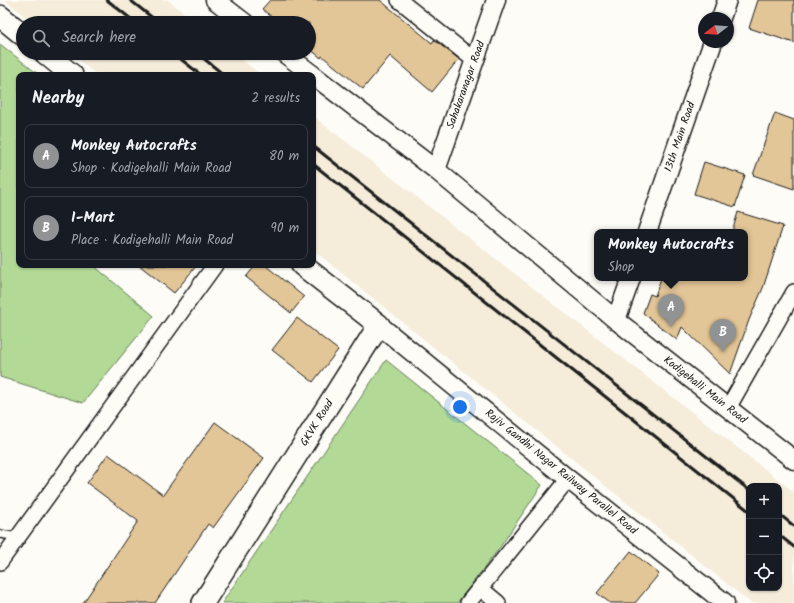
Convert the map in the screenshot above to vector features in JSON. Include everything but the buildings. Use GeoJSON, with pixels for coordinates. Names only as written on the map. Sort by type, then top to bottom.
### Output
{"type":"FeatureCollection","features":[{"type":"Feature","properties":{"kind":"main road"},"geometry":{"type":"LineString","coordinates":[[0,16],[16,29]]}},
{"type":"Feature","properties":{"kind":"main road"},"geometry":{"type":"LineString","coordinates":[[54,60],[68,72]]}},
{"type":"Feature","properties":{"kind":"main road"},"geometry":{"type":"LineString","coordinates":[[306,268],[379,325]]}},
{"type":"Feature","properties":{"kind":"main road","name":"GKVK Road"},"geometry":{"type":"LineString","coordinates":[[203,603],[379,325]]}},
{"type":"Feature","properties":{"kind":"street"},"geometry":{"type":"LineString","coordinates":[[215,0],[236,16]]}},
{"type":"Feature","properties":{"kind":"street"},"geometry":{"type":"LineString","coordinates":[[399,0],[474,60]]}},
{"type":"Feature","properties":{"kind":"street","name":"Sahakaranagar Road"},"geometry":{"type":"LineString","coordinates":[[436,170],[496,0]]}},
{"type":"Feature","properties":{"kind":"street"},"geometry":{"type":"LineString","coordinates":[[723,12],[727,0]]}},
{"type":"Feature","properties":{"kind":"street","name":"13th Main Road"},"geometry":{"type":"LineString","coordinates":[[648,229],[711,48]]}},
{"type":"Feature","properties":{"kind":"street","name":"Kodigehalli Main Road"},"geometry":{"type":"LineString","coordinates":[[293,60],[309,72]]}},
{"type":"Feature","properties":{"kind":"street","name":"Kodigehalli Main Road"},"geometry":{"type":"LineString","coordinates":[[316,77],[436,170],[616,320],[794,460]]}},
{"type":"Feature","properties":{"kind":"street"},"geometry":{"type":"LineString","coordinates":[[0,562],[213,268]]}},
{"type":"Feature","properties":{"kind":"street"},"geometry":{"type":"LineString","coordinates":[[616,320],[630,281]]}},
{"type":"Feature","properties":{"kind":"street"},"geometry":{"type":"LineString","coordinates":[[728,408],[794,292]]}},
{"type":"Feature","properties":{"kind":"street","name":"Rajiv Gandhi Nagar Railway Parallel Road"},"geometry":{"type":"LineString","coordinates":[[379,325],[568,479],[725,603]]}},
{"type":"Feature","properties":{"kind":"street"},"geometry":{"type":"LineString","coordinates":[[468,603],[568,479]]}},
{"type":"Feature","properties":{"kind":"street"},"geometry":{"type":"LineString","coordinates":[[480,588],[498,603]]}},
{"type":"Feature","properties":{"kind":"lane"},"geometry":{"type":"LineString","coordinates":[[0,534],[18,537]]}},
{"type":"Feature","properties":{"kind":"shaded area"},"geometry":{"type":"Polygon","coordinates":[[[5,0],[168,0],[187,16],[24,16],[5,0]]]}},
{"type":"Feature","properties":{"kind":"shaded area"},"geometry":{"type":"Polygon","coordinates":[[[79,60],[243,60],[257,72],[93,72],[79,60]]]}},
{"type":"Feature","properties":{"kind":"shaded area"},"geometry":{"type":"Polygon","coordinates":[[[316,118],[794,492],[794,603],[751,603],[316,252],[316,118]]]}},
{"type":"Feature","properties":{"kind":"green space"},"geometry":{"type":"Polygon","coordinates":[[[0,44],[16,57],[16,60],[20,60],[35,72],[16,72],[16,268],[97,268],[154,316],[83,403],[0,377],[0,44]]]}},
{"type":"Feature","properties":{"kind":"green space"},"geometry":{"type":"Polygon","coordinates":[[[386,360],[542,485],[498,550],[457,603],[222,603],[386,360]]]}},
{"type":"Feature","properties":{"kind":"railway"},"geometry":{"type":"LineString","coordinates":[[107,0],[127,16]]}},
{"type":"Feature","properties":{"kind":"railway"},"geometry":{"type":"LineString","coordinates":[[130,0],[150,16]]}},
{"type":"Feature","properties":{"kind":"railway"},"geometry":{"type":"LineString","coordinates":[[182,60],[197,72]]}},
{"type":"Feature","properties":{"kind":"railway"},"geometry":{"type":"LineString","coordinates":[[206,60],[220,72]]}},
{"type":"Feature","properties":{"kind":"railway"},"geometry":{"type":"LineString","coordinates":[[316,148],[746,488]]}},
{"type":"Feature","properties":{"kind":"railway"},"geometry":{"type":"LineString","coordinates":[[316,166],[746,509]]}},
{"type":"Feature","properties":{"kind":"railway"},"geometry":{"type":"LineString","coordinates":[[782,516],[794,526]]}},
{"type":"Feature","properties":{"kind":"railway"},"geometry":{"type":"LineString","coordinates":[[782,537],[794,547]]}},
{"type":"Feature","properties":{"kind":"place","name":"Monkey Autocrafts"},"geometry":{"type":"Point","coordinates":[671,327]}},
{"type":"Feature","properties":{"kind":"place","name":"I-Mart"},"geometry":{"type":"Point","coordinates":[723,352]}}]}
